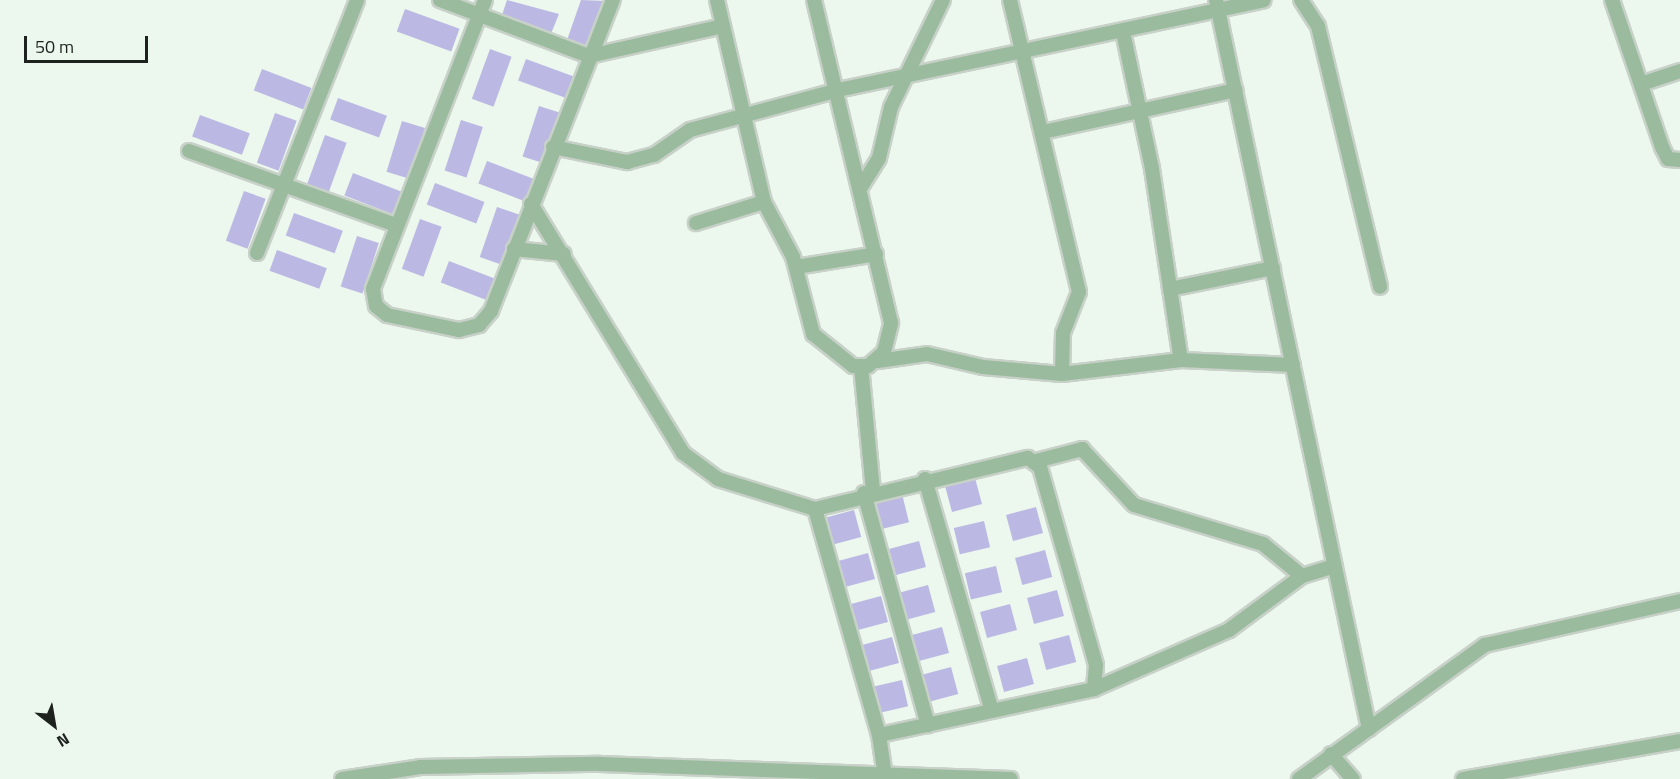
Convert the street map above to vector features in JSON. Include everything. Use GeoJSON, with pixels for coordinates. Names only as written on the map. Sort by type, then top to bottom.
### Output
{"type":"FeatureCollection","features":[{"type":"Feature","properties":{"kind":"street"},"geometry":{"type":"LineString","coordinates":[[257,253],[357,0]]}},
{"type":"Feature","properties":{"kind":"street"},"geometry":{"type":"LineString","coordinates":[[440,0],[589,56],[723,26]]}},
{"type":"Feature","properties":{"kind":"street"},"geometry":{"type":"LineString","coordinates":[[485,0],[396,225],[374,290],[376,306],[387,315],[459,330],[479,325],[491,311],[589,56],[613,0]]}},
{"type":"Feature","properties":{"kind":"street"},"geometry":{"type":"LineString","coordinates":[[717,0],[764,202],[796,267],[813,333],[861,366]]}},
{"type":"Feature","properties":{"kind":"street"},"geometry":{"type":"LineString","coordinates":[[814,0],[838,90],[891,323],[878,361]]}},
{"type":"Feature","properties":{"kind":"street"},"geometry":{"type":"LineString","coordinates":[[861,187],[879,158],[891,107],[943,0]]}},
{"type":"Feature","properties":{"kind":"street"},"geometry":{"type":"LineString","coordinates":[[1010,0],[1024,51],[1079,292],[1063,333],[1062,374]]}},
{"type":"Feature","properties":{"kind":"street"},"geometry":{"type":"LineString","coordinates":[[554,147],[627,162],[654,155],[690,130],[838,90],[907,74],[1123,32],[1217,6],[1264,0]]}},
{"type":"Feature","properties":{"kind":"street"},"geometry":{"type":"LineString","coordinates":[[1301,0],[1318,26],[1380,287]]}},
{"type":"Feature","properties":{"kind":"street"},"geometry":{"type":"LineString","coordinates":[[1612,0],[1668,159],[1680,160]]}},
{"type":"Feature","properties":{"kind":"street"},"geometry":{"type":"LineString","coordinates":[[1217,6],[1369,729]]}},
{"type":"Feature","properties":{"kind":"street"},"geometry":{"type":"LineString","coordinates":[[1123,32],[1140,110],[1181,360]]}},
{"type":"Feature","properties":{"kind":"street"},"geometry":{"type":"LineString","coordinates":[[1641,84],[1680,71]]}},
{"type":"Feature","properties":{"kind":"street"},"geometry":{"type":"LineString","coordinates":[[1043,132],[1235,90]]}},
{"type":"Feature","properties":{"kind":"street"},"geometry":{"type":"LineString","coordinates":[[189,151],[396,225]]}},
{"type":"Feature","properties":{"kind":"street"},"geometry":{"type":"LineString","coordinates":[[696,223],[764,202]]}},
{"type":"Feature","properties":{"kind":"street"},"geometry":{"type":"LineString","coordinates":[[531,204],[564,254],[683,453],[718,479],[815,508],[925,479],[1028,458],[1036,461],[1082,449],[1134,506],[1263,544],[1302,576]]}},
{"type":"Feature","properties":{"kind":"street"},"geometry":{"type":"LineString","coordinates":[[514,249],[564,254]]}},
{"type":"Feature","properties":{"kind":"street"},"geometry":{"type":"LineString","coordinates":[[796,267],[876,254]]}},
{"type":"Feature","properties":{"kind":"street"},"geometry":{"type":"LineString","coordinates":[[1170,289],[1273,268]]}},
{"type":"Feature","properties":{"kind":"street"},"geometry":{"type":"LineString","coordinates":[[861,366],[878,361],[927,354],[983,367],[1062,374],[1181,360],[1293,365]]}},
{"type":"Feature","properties":{"kind":"street"},"geometry":{"type":"LineString","coordinates":[[861,366],[869,492],[928,725]]}},
{"type":"Feature","properties":{"kind":"street"},"geometry":{"type":"LineString","coordinates":[[1036,461],[1096,664],[1094,689]]}},
{"type":"Feature","properties":{"kind":"street"},"geometry":{"type":"LineString","coordinates":[[925,479],[992,711]]}},
{"type":"Feature","properties":{"kind":"street"},"geometry":{"type":"LineString","coordinates":[[815,508],[879,735],[885,776]]}},
{"type":"Feature","properties":{"kind":"street"},"geometry":{"type":"LineString","coordinates":[[879,735],[1094,689],[1229,630],[1302,576],[1335,566]]}},
{"type":"Feature","properties":{"kind":"street"},"geometry":{"type":"LineString","coordinates":[[1299,779],[1330,754],[1369,729],[1485,645],[1680,601]]}},
{"type":"Feature","properties":{"kind":"street"},"geometry":{"type":"LineString","coordinates":[[1463,779],[1533,773],[1680,741]]}},
{"type":"Feature","properties":{"kind":"street"},"geometry":{"type":"LineString","coordinates":[[1330,754],[1353,779]]}},
{"type":"Feature","properties":{"kind":"street"},"geometry":{"type":"LineString","coordinates":[[342,779],[420,766],[600,764],[931,778],[1011,779]]}},
{"type":"Feature","properties":{"kind":"building"},"geometry":{"type":"Polygon","coordinates":[[[507,0],[559,14],[550,36],[501,18],[507,0]]]}},
{"type":"Feature","properties":{"kind":"building"},"geometry":{"type":"Polygon","coordinates":[[[581,0],[606,1],[588,51],[566,43],[581,0]]]}},
{"type":"Feature","properties":{"kind":"building"},"geometry":{"type":"Polygon","coordinates":[[[405,9],[460,29],[451,51],[397,32],[405,9]]]}},
{"type":"Feature","properties":{"kind":"building"},"geometry":{"type":"Polygon","coordinates":[[[490,49],[512,57],[493,107],[472,99],[490,49]]]}},
{"type":"Feature","properties":{"kind":"building"},"geometry":{"type":"Polygon","coordinates":[[[526,59],[576,77],[568,99],[518,81],[526,59]]]}},
{"type":"Feature","properties":{"kind":"building"},"geometry":{"type":"Polygon","coordinates":[[[262,69],[311,88],[303,109],[254,90],[262,69]]]}},
{"type":"Feature","properties":{"kind":"building"},"geometry":{"type":"Polygon","coordinates":[[[338,98],[387,116],[379,137],[330,120],[338,98]]]}},
{"type":"Feature","properties":{"kind":"building"},"geometry":{"type":"Polygon","coordinates":[[[539,106],[561,113],[544,164],[523,156],[539,106]]]}},
{"type":"Feature","properties":{"kind":"building"},"geometry":{"type":"Polygon","coordinates":[[[275,113],[297,121],[278,171],[257,163],[275,113]]]}},
{"type":"Feature","properties":{"kind":"building"},"geometry":{"type":"Polygon","coordinates":[[[200,115],[250,133],[242,155],[192,137],[200,115]]]}},
{"type":"Feature","properties":{"kind":"building"},"geometry":{"type":"Polygon","coordinates":[[[461,120],[483,127],[466,178],[445,170],[461,120]]]}},
{"type":"Feature","properties":{"kind":"building"},"geometry":{"type":"Polygon","coordinates":[[[402,121],[425,128],[409,179],[387,172],[402,121]]]}},
{"type":"Feature","properties":{"kind":"building"},"geometry":{"type":"Polygon","coordinates":[[[325,135],[347,143],[328,193],[307,185],[325,135]]]}},
{"type":"Feature","properties":{"kind":"building"},"geometry":{"type":"Polygon","coordinates":[[[487,161],[536,180],[528,202],[478,183],[487,161]]]}},
{"type":"Feature","properties":{"kind":"building"},"geometry":{"type":"Polygon","coordinates":[[[353,173],[402,192],[394,214],[344,195],[353,173]]]}},
{"type":"Feature","properties":{"kind":"building"},"geometry":{"type":"Polygon","coordinates":[[[435,183],[484,202],[476,223],[427,204],[435,183]]]}},
{"type":"Feature","properties":{"kind":"building"},"geometry":{"type":"Polygon","coordinates":[[[244,191],[266,199],[247,249],[226,241],[244,191]]]}},
{"type":"Feature","properties":{"kind":"building"},"geometry":{"type":"Polygon","coordinates":[[[497,207],[520,215],[502,265],[480,257],[497,207]]]}},
{"type":"Feature","properties":{"kind":"building"},"geometry":{"type":"Polygon","coordinates":[[[294,213],[343,231],[335,253],[286,236],[294,213]]]}},
{"type":"Feature","properties":{"kind":"building"},"geometry":{"type":"Polygon","coordinates":[[[420,219],[442,227],[423,277],[402,269],[420,219]]]}},
{"type":"Feature","properties":{"kind":"building"},"geometry":{"type":"Polygon","coordinates":[[[357,236],[379,243],[362,294],[341,286],[357,236]]]}},
{"type":"Feature","properties":{"kind":"building"},"geometry":{"type":"Polygon","coordinates":[[[277,250],[327,268],[319,289],[269,271],[277,250]]]}},
{"type":"Feature","properties":{"kind":"building"},"geometry":{"type":"Polygon","coordinates":[[[449,261],[498,280],[490,301],[441,282],[449,261]]]}},
{"type":"Feature","properties":{"kind":"building"},"geometry":{"type":"Polygon","coordinates":[[[975,478],[982,504],[952,512],[945,486],[975,478]]]}},
{"type":"Feature","properties":{"kind":"building"},"geometry":{"type":"Polygon","coordinates":[[[902,494],[909,522],[882,529],[875,501],[902,494]]]}},
{"type":"Feature","properties":{"kind":"building"},"geometry":{"type":"Polygon","coordinates":[[[1036,507],[1043,533],[1013,541],[1006,515],[1036,507]]]}},
{"type":"Feature","properties":{"kind":"building"},"geometry":{"type":"Polygon","coordinates":[[[854,510],[861,537],[831,545],[824,518],[854,510]]]}},
{"type":"Feature","properties":{"kind":"building"},"geometry":{"type":"Polygon","coordinates":[[[984,521],[990,547],[960,554],[954,528],[984,521]]]}},
{"type":"Feature","properties":{"kind":"building"},"geometry":{"type":"Polygon","coordinates":[[[919,541],[926,567],[896,575],[889,549],[919,541]]]}},
{"type":"Feature","properties":{"kind":"building"},"geometry":{"type":"Polygon","coordinates":[[[1045,550],[1052,577],[1022,585],[1015,558],[1045,550]]]}},
{"type":"Feature","properties":{"kind":"building"},"geometry":{"type":"Polygon","coordinates":[[[868,553],[875,579],[845,587],[838,561],[868,553]]]}},
{"type":"Feature","properties":{"kind":"building"},"geometry":{"type":"Polygon","coordinates":[[[996,566],[1002,592],[971,600],[965,573],[996,566]]]}},
{"type":"Feature","properties":{"kind":"building"},"geometry":{"type":"Polygon","coordinates":[[[928,585],[935,612],[905,620],[898,593],[928,585]]]}},
{"type":"Feature","properties":{"kind":"building"},"geometry":{"type":"Polygon","coordinates":[[[1057,590],[1064,616],[1034,624],[1027,598],[1057,590]]]}},
{"type":"Feature","properties":{"kind":"building"},"geometry":{"type":"Polygon","coordinates":[[[881,596],[888,622],[858,630],[851,604],[881,596]]]}},
{"type":"Feature","properties":{"kind":"building"},"geometry":{"type":"Polygon","coordinates":[[[1010,604],[1017,630],[987,638],[980,612],[1010,604]]]}},
{"type":"Feature","properties":{"kind":"building"},"geometry":{"type":"Polygon","coordinates":[[[942,627],[949,653],[919,661],[912,635],[942,627]]]}},
{"type":"Feature","properties":{"kind":"building"},"geometry":{"type":"Polygon","coordinates":[[[1069,635],[1076,662],[1046,670],[1039,643],[1069,635]]]}},
{"type":"Feature","properties":{"kind":"building"},"geometry":{"type":"Polygon","coordinates":[[[892,637],[899,663],[869,671],[862,645],[892,637]]]}},
{"type":"Feature","properties":{"kind":"building"},"geometry":{"type":"Polygon","coordinates":[[[1027,658],[1034,684],[1004,692],[997,666],[1027,658]]]}},
{"type":"Feature","properties":{"kind":"building"},"geometry":{"type":"Polygon","coordinates":[[[951,667],[958,694],[928,702],[921,675],[951,667]]]}},
{"type":"Feature","properties":{"kind":"building"},"geometry":{"type":"Polygon","coordinates":[[[902,680],[908,706],[878,713],[872,687],[902,680]]]}}]}
